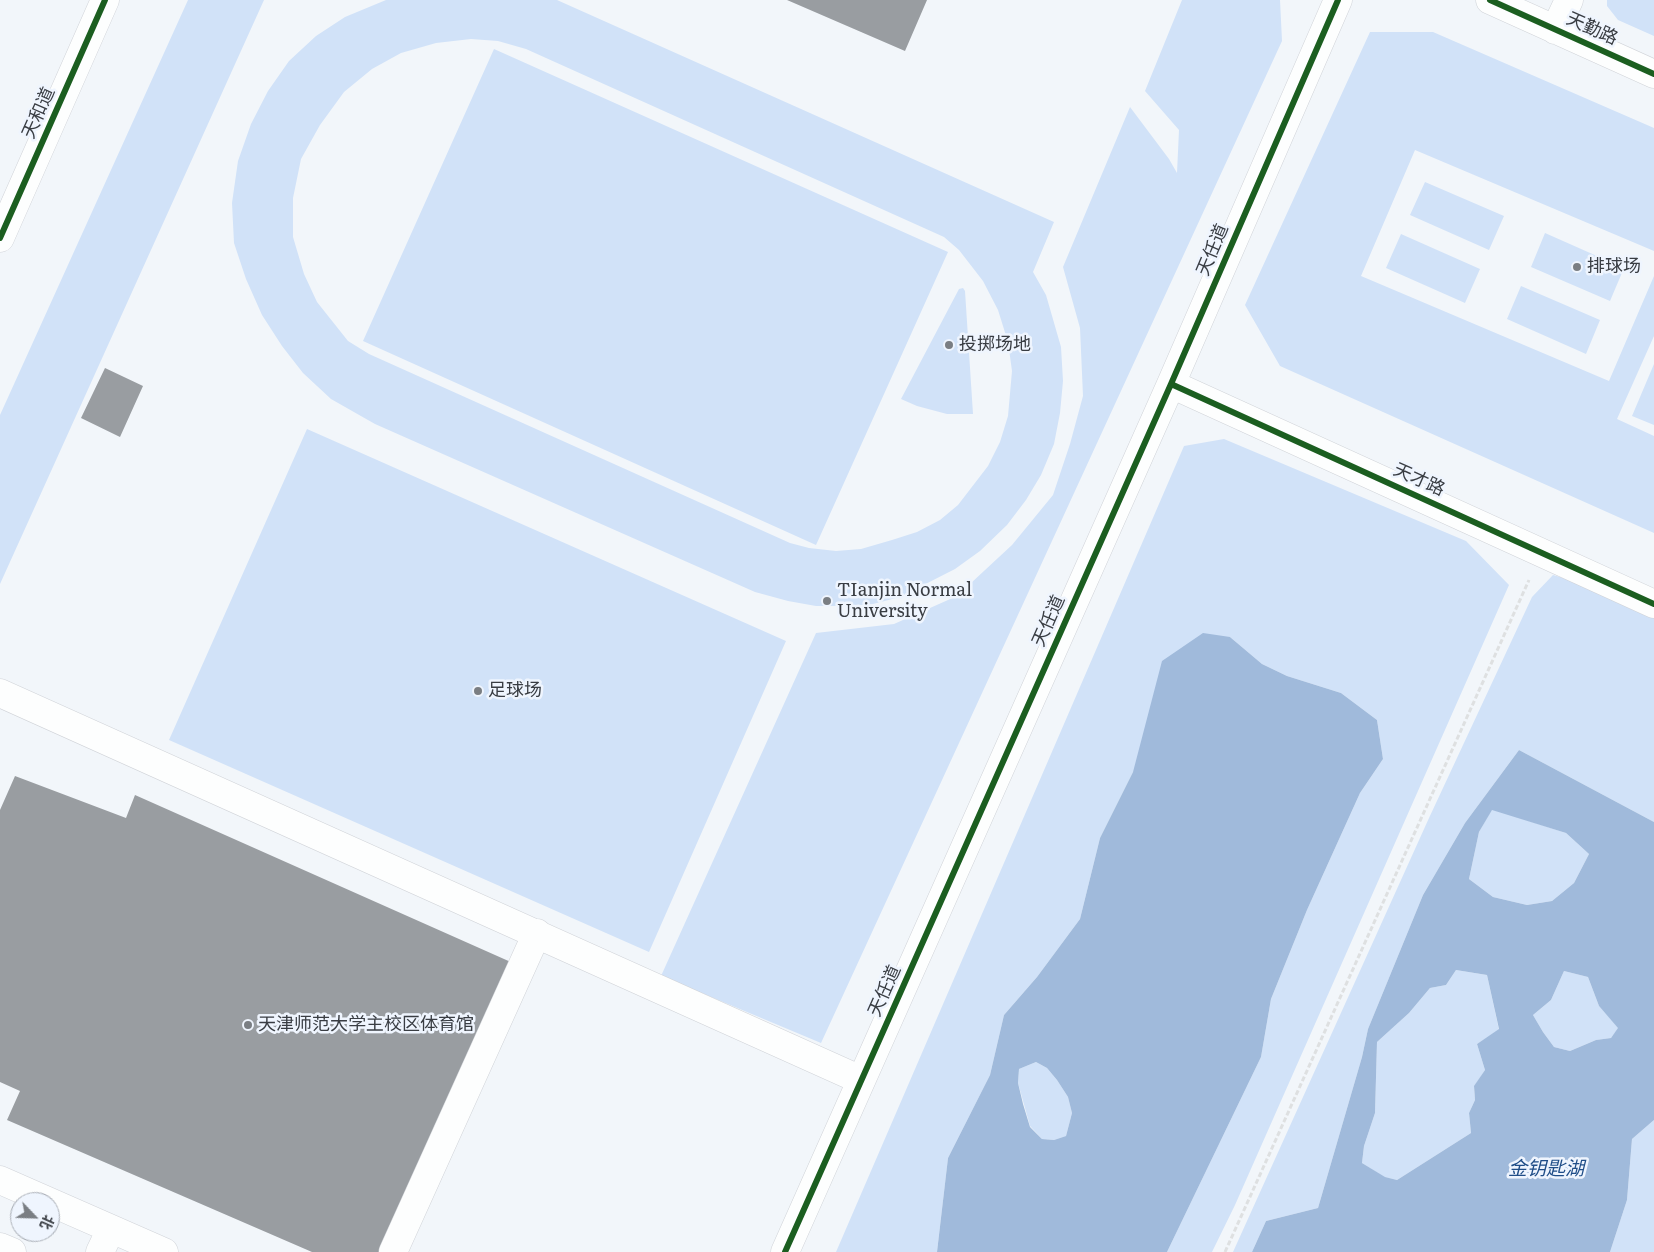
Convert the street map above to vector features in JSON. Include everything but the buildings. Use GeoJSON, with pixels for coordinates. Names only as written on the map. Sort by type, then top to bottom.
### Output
{"type":"FeatureCollection","features":[{"type":"Feature","properties":{"kind":"street","name":"天和道"},"geometry":{"type":"LineString","coordinates":[[0,238],[105,0]]}},
{"type":"Feature","properties":{"kind":"street","name":"天任道"},"geometry":{"type":"LineString","coordinates":[[785,1252],[1171,384],[1338,0]]}},
{"type":"Feature","properties":{"kind":"street","name":"天勤路"},"geometry":{"type":"LineString","coordinates":[[1490,0],[1654,74]]}},
{"type":"Feature","properties":{"kind":"street"},"geometry":{"type":"LineString","coordinates":[[1555,30],[1569,0]]}},
{"type":"Feature","properties":{"kind":"street","name":"天才路"},"geometry":{"type":"LineString","coordinates":[[1171,384],[1654,604]]}},
{"type":"Feature","properties":{"kind":"street"},"geometry":{"type":"LineString","coordinates":[[0,693],[861,1080]]}},
{"type":"Feature","properties":{"kind":"street"},"geometry":{"type":"LineString","coordinates":[[393,1252],[537,933]]}},
{"type":"Feature","properties":{"kind":"street"},"geometry":{"type":"LineString","coordinates":[[0,1180],[106,1240],[164,1252]]}},
{"type":"Feature","properties":{"kind":"street"},"geometry":{"type":"LineString","coordinates":[[0,1247],[12,1252]]}},
{"type":"Feature","properties":{"kind":"path"},"geometry":{"type":"LineString","coordinates":[[1225,1252],[1541,552]]}},
{"type":"Feature","properties":{"kind":"shaded area"},"geometry":{"type":"Polygon","coordinates":[[[188,0],[264,0],[0,584],[0,415],[188,0]]]}},
{"type":"Feature","properties":{"kind":"shaded area"},"geometry":{"type":"Polygon","coordinates":[[[386,0],[557,0],[1054,222],[1033,272],[1046,295],[1061,347],[1063,381],[1060,413],[1054,444],[1041,475],[1026,500],[1007,525],[980,551],[955,569],[900,597],[873,604],[816,606],[755,592],[375,424],[331,399],[303,373],[282,346],[262,315],[246,279],[234,243],[232,203],[238,161],[251,124],[268,91],[289,61],[316,36],[345,17],[386,0]],[[471,39],[436,43],[401,53],[372,69],[344,92],[320,125],[301,159],[293,198],[293,237],[304,274],[317,302],[348,341],[369,354],[790,543],[809,548],[836,551],[861,549],[917,532],[940,520],[958,505],[988,466],[1000,442],[1008,416],[1012,371],[1008,342],[998,310],[983,281],[959,250],[944,237],[526,49],[498,41],[471,39]]]}},
{"type":"Feature","properties":{"kind":"shaded area"},"geometry":{"type":"Polygon","coordinates":[[[1182,0],[1280,0],[1282,41],[821,1043],[661,976],[816,633],[894,624],[957,596],[1012,545],[1053,495],[1083,396],[1080,328],[1063,267],[1130,107],[1169,159],[1177,173],[1179,130],[1145,91],[1182,0]]]}},
{"type":"Feature","properties":{"kind":"shaded area"},"geometry":{"type":"Polygon","coordinates":[[[1607,0],[1654,0],[1654,36],[1618,20],[1607,6],[1607,0]]]}},
{"type":"Feature","properties":{"kind":"shaded area"},"geometry":{"type":"Polygon","coordinates":[[[1370,32],[1433,32],[1654,128],[1654,251],[1415,150],[1361,276],[1609,381],[1654,276],[1654,336],[1617,419],[1654,436],[1654,533],[1280,366],[1245,305],[1370,32]]]}},
{"type":"Feature","properties":{"kind":"shaded area"},"geometry":{"type":"Polygon","coordinates":[[[494,49],[948,252],[816,545],[363,341],[494,49]]]}},
{"type":"Feature","properties":{"kind":"shaded area"},"geometry":{"type":"Polygon","coordinates":[[[1425,182],[1504,216],[1489,250],[1410,215],[1425,182]]]}},
{"type":"Feature","properties":{"kind":"shaded area","name":"排球场"},"geometry":{"type":"Polygon","coordinates":[[[1545,233],[1624,268],[1610,301],[1531,267],[1545,233]]]}},
{"type":"Feature","properties":{"kind":"shaded area"},"geometry":{"type":"Polygon","coordinates":[[[1401,234],[1480,269],[1465,303],[1386,268],[1401,234]]]}},
{"type":"Feature","properties":{"kind":"shaded area","name":"排球场"},"geometry":{"type":"Polygon","coordinates":[[[1521,286],[1600,320],[1586,354],[1507,319],[1521,286]]]}},
{"type":"Feature","properties":{"kind":"shaded area","name":"投掷场地"},"geometry":{"type":"Polygon","coordinates":[[[963,288],[965,291],[973,414],[947,414],[917,406],[901,399],[959,289],[963,288]]]}},
{"type":"Feature","properties":{"kind":"shaded area"},"geometry":{"type":"Polygon","coordinates":[[[1654,364],[1654,425],[1632,416],[1654,364]]]}},
{"type":"Feature","properties":{"kind":"shaded area","name":"足球场"},"geometry":{"type":"Polygon","coordinates":[[[307,429],[786,641],[649,952],[169,740],[307,429]]]}},
{"type":"Feature","properties":{"kind":"shaded area"},"geometry":{"type":"Polygon","coordinates":[[[1224,439],[1466,541],[1509,585],[1235,1205],[1212,1252],[1167,1252],[1261,1057],[1271,999],[1307,910],[1360,793],[1383,759],[1377,720],[1341,693],[1287,676],[1262,664],[1230,637],[1133,772],[1100,838],[1080,919],[1037,977],[1004,1015],[990,1075],[948,1158],[937,1252],[836,1252],[1184,446],[1224,439]]]}},
{"type":"Feature","properties":{"kind":"shaded area"},"geometry":{"type":"Polygon","coordinates":[[[1553,575],[1585,584],[1654,616],[1654,822],[1519,750],[1465,823],[1423,895],[1368,1029],[1362,1057],[1318,1208],[1266,1221],[1252,1252],[1233,1252],[1429,818],[1532,597],[1553,575]]]}},
{"type":"Feature","properties":{"kind":"shaded area"},"geometry":{"type":"Polygon","coordinates":[[[1492,809],[1566,833],[1589,854],[1574,883],[1552,901],[1527,905],[1493,897],[1469,879],[1479,832],[1492,809]]]}},
{"type":"Feature","properties":{"kind":"shaded area"},"geometry":{"type":"Polygon","coordinates":[[[1456,970],[1487,975],[1499,1030],[1477,1044],[1485,1070],[1474,1087],[1475,1100],[1469,1113],[1471,1133],[1397,1180],[1384,1177],[1362,1163],[1364,1146],[1375,1113],[1377,1042],[1409,1013],[1430,988],[1446,985],[1456,970]]]}},
{"type":"Feature","properties":{"kind":"shaded area"},"geometry":{"type":"Polygon","coordinates":[[[1564,971],[1588,977],[1599,1006],[1619,1028],[1611,1038],[1596,1040],[1570,1051],[1554,1047],[1543,1032],[1533,1015],[1551,1000],[1564,971]]]}},
{"type":"Feature","properties":{"kind":"shaded area"},"geometry":{"type":"Polygon","coordinates":[[[1036,1062],[1047,1068],[1057,1080],[1068,1097],[1072,1113],[1066,1136],[1054,1140],[1042,1139],[1030,1126],[1018,1083],[1019,1069],[1036,1062]]]}},
{"type":"Feature","properties":{"kind":"shaded area"},"geometry":{"type":"Polygon","coordinates":[[[1654,1120],[1654,1252],[1610,1252],[1627,1200],[1632,1139],[1654,1120]]]}},
{"type":"Feature","properties":{"kind":"water"},"geometry":{"type":"Polygon","coordinates":[[[1203,633],[1230,637],[1262,664],[1287,676],[1341,693],[1377,720],[1383,759],[1360,793],[1307,910],[1271,999],[1261,1057],[1167,1252],[937,1252],[948,1158],[990,1075],[1004,1015],[1037,977],[1080,919],[1100,838],[1133,772],[1162,661],[1203,633]],[[1036,1062],[1019,1069],[1018,1083],[1030,1127],[1042,1139],[1054,1140],[1066,1136],[1072,1113],[1068,1097],[1047,1068],[1036,1062]]]}},
{"type":"Feature","properties":{"kind":"water","name":"金钥匙湖"},"geometry":{"type":"Polygon","coordinates":[[[1519,750],[1654,822],[1654,1120],[1632,1139],[1627,1200],[1610,1252],[1252,1252],[1266,1221],[1318,1208],[1362,1057],[1368,1029],[1423,895],[1465,823],[1519,750]],[[1492,810],[1479,832],[1469,879],[1493,897],[1527,905],[1552,901],[1574,883],[1589,854],[1566,833],[1492,810]],[[1456,970],[1446,985],[1430,988],[1409,1013],[1377,1042],[1375,1113],[1364,1146],[1362,1163],[1385,1177],[1397,1180],[1471,1133],[1469,1113],[1475,1100],[1474,1086],[1485,1070],[1477,1044],[1499,1029],[1487,975],[1456,970]],[[1564,971],[1551,1000],[1533,1015],[1554,1047],[1570,1051],[1596,1040],[1611,1038],[1618,1028],[1599,1006],[1588,977],[1564,971]]]}},
{"type":"Feature","properties":{"kind":"cycle path"},"geometry":{"type":"LineString","coordinates":[[0,238],[105,0]]}},
{"type":"Feature","properties":{"kind":"cycle path"},"geometry":{"type":"LineString","coordinates":[[785,1252],[1171,384],[1338,0]]}},
{"type":"Feature","properties":{"kind":"cycle path"},"geometry":{"type":"LineString","coordinates":[[1490,0],[1654,74]]}},
{"type":"Feature","properties":{"kind":"cycle path"},"geometry":{"type":"LineString","coordinates":[[1171,384],[1654,604]]}},
{"type":"Feature","properties":{"kind":"place","name":"排球场"},"geometry":{"type":"Point","coordinates":[1577,267]}},
{"type":"Feature","properties":{"kind":"place","name":"投掷场地"},"geometry":{"type":"Point","coordinates":[949,345]}},
{"type":"Feature","properties":{"kind":"place","name":"TIanjin Normal University"},"geometry":{"type":"Point","coordinates":[827,601]}},
{"type":"Feature","properties":{"kind":"place","name":"足球场"},"geometry":{"type":"Point","coordinates":[478,691]}},
{"type":"Feature","properties":{"kind":"place","name":"天津师范大学主校区体育馆"},"geometry":{"type":"Point","coordinates":[248,1025]}}]}
